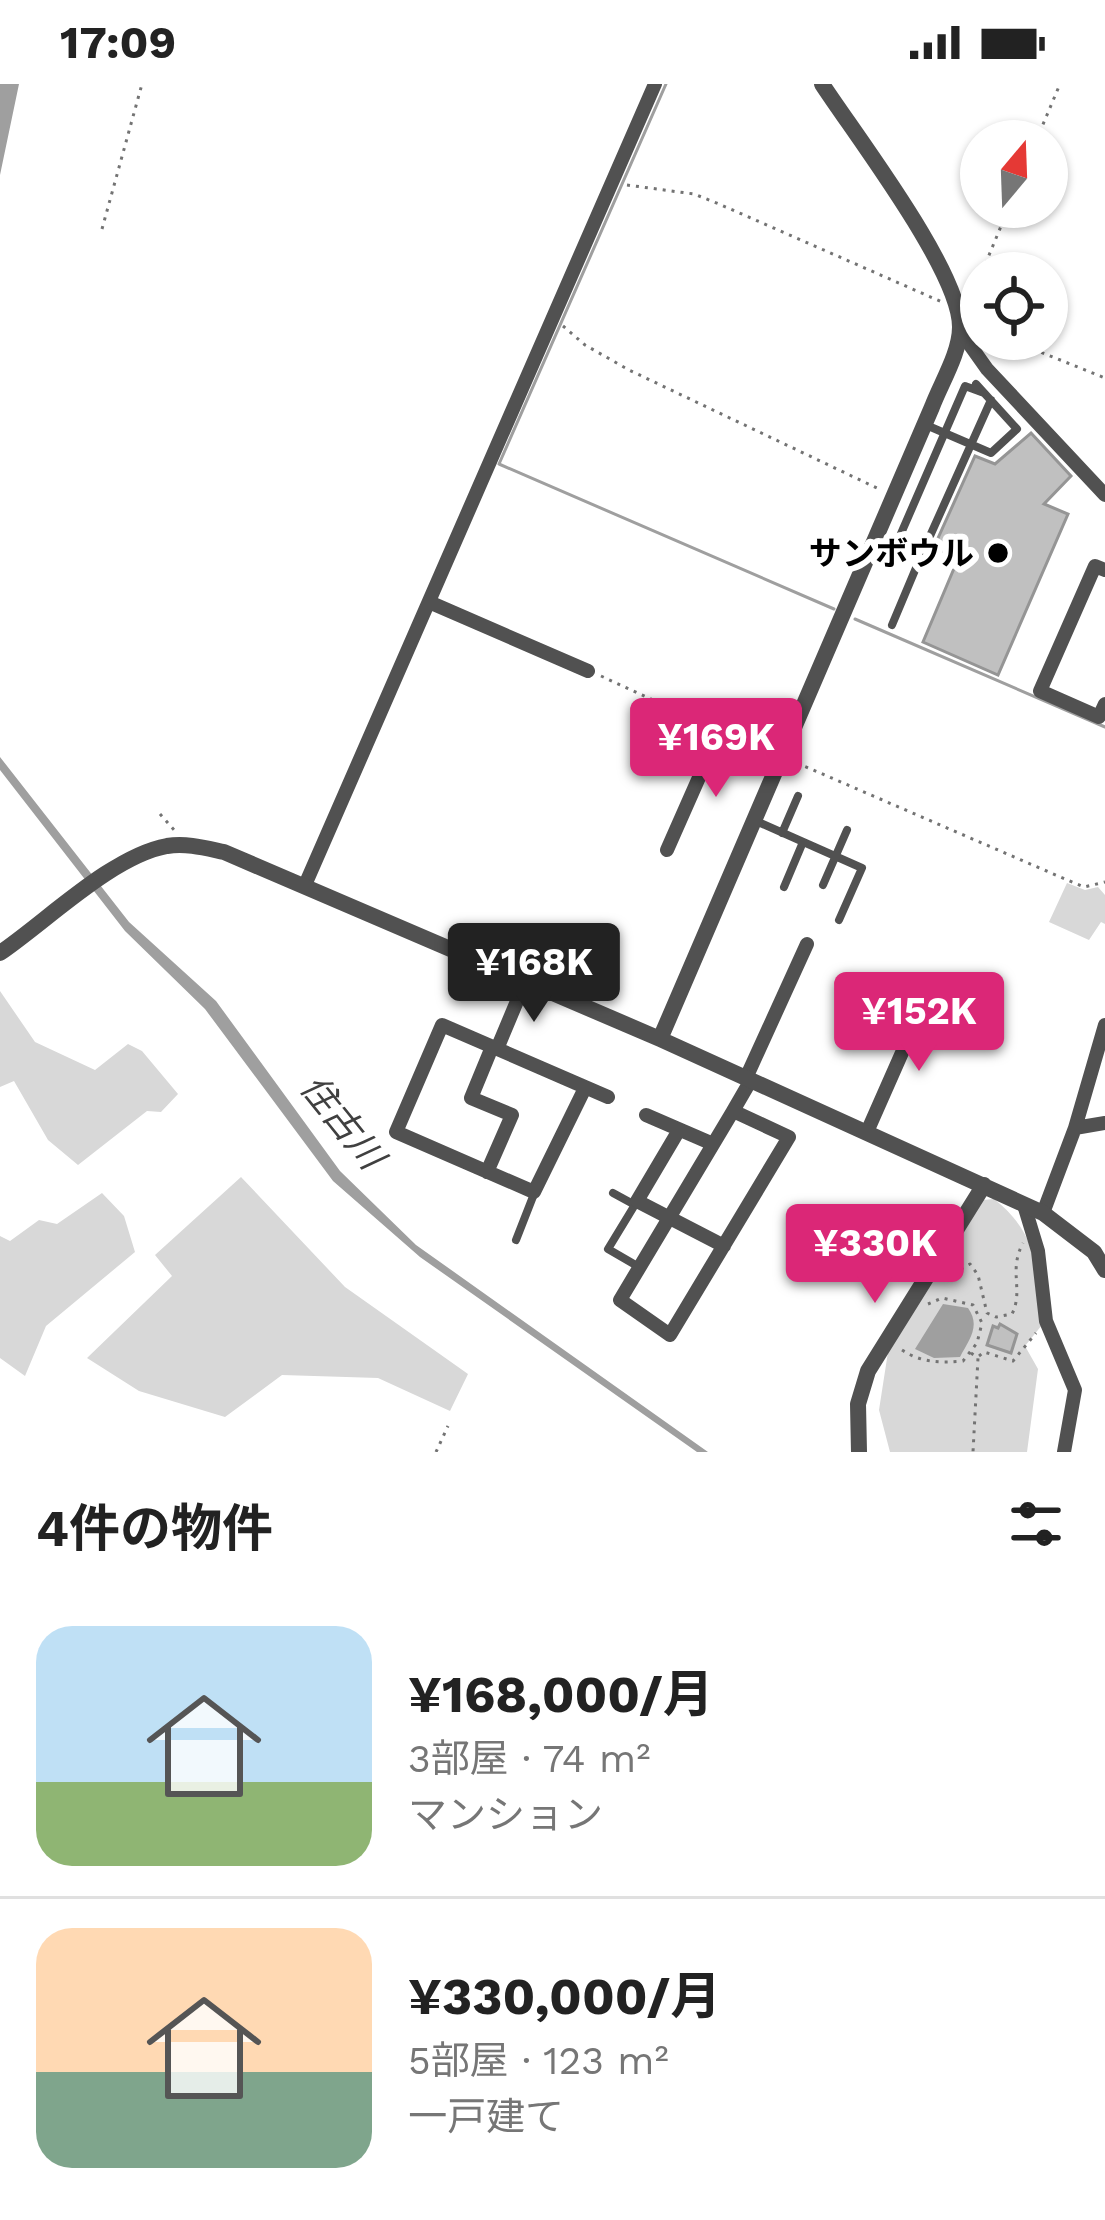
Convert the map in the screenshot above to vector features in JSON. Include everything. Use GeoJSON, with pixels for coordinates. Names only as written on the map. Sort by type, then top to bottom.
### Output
{"type":"FeatureCollection","features":[{"type":"Feature","properties":{"kind":"street"},"geometry":{"type":"LineString","coordinates":[[305,885],[655,84]]}},
{"type":"Feature","properties":{"kind":"street"},"geometry":{"type":"LineString","coordinates":[[660,1039],[925,424],[960,331],[958,310],[939,261],[822,84]]}},
{"type":"Feature","properties":{"kind":"street"},"geometry":{"type":"LineString","coordinates":[[981,360],[1105,495]]}},
{"type":"Feature","properties":{"kind":"street"},"geometry":{"type":"LineString","coordinates":[[1105,570],[1096,566],[1040,691],[1099,717],[1105,704]]}},
{"type":"Feature","properties":{"kind":"street"},"geometry":{"type":"LineString","coordinates":[[429,602],[588,671]]}},
{"type":"Feature","properties":{"kind":"street"},"geometry":{"type":"LineString","coordinates":[[692,718],[782,757]]}},
{"type":"Feature","properties":{"kind":"street"},"geometry":{"type":"LineString","coordinates":[[667,850],[720,730]]}},
{"type":"Feature","properties":{"kind":"street"},"geometry":{"type":"LineString","coordinates":[[0,953],[120,867],[164,847],[188,845],[224,852],[660,1039],[984,1185],[1024,1205],[1038,1220],[1094,1252],[1105,1270]]}},
{"type":"Feature","properties":{"kind":"street"},"geometry":{"type":"LineString","coordinates":[[733,1112],[789,1137],[670,1335],[620,1300],[733,1112],[807,944]]}},
{"type":"Feature","properties":{"kind":"street"},"geometry":{"type":"LineString","coordinates":[[487,1172],[512,1115],[471,1098],[525,982]]}},
{"type":"Feature","properties":{"kind":"street"},"geometry":{"type":"LineString","coordinates":[[867,1132],[927,996]]}},
{"type":"Feature","properties":{"kind":"street"},"geometry":{"type":"LineString","coordinates":[[585,1088],[534,1192],[396,1132],[442,1025],[608,1097]]}},
{"type":"Feature","properties":{"kind":"street"},"geometry":{"type":"LineString","coordinates":[[1068,1452],[1075,1390],[1072,1373],[1046,1321],[1038,1220],[1076,1128],[1105,1025]]}},
{"type":"Feature","properties":{"kind":"street"},"geometry":{"type":"LineString","coordinates":[[646,1115],[713,1144]]}},
{"type":"Feature","properties":{"kind":"street"},"geometry":{"type":"LineString","coordinates":[[1076,1128],[1105,1123]]}},
{"type":"Feature","properties":{"kind":"street"},"geometry":{"type":"LineString","coordinates":[[680,1130],[636,1203],[724,1246]]}},
{"type":"Feature","properties":{"kind":"street"},"geometry":{"type":"LineString","coordinates":[[859,1452],[858,1404],[868,1371],[984,1185]]}},
{"type":"Feature","properties":{"kind":"lane"},"geometry":{"type":"LineString","coordinates":[[925,424],[991,453],[1017,429],[976,384]]}},
{"type":"Feature","properties":{"kind":"lane"},"geometry":{"type":"LineString","coordinates":[[921,556],[896,545],[965,386],[987,397]]}},
{"type":"Feature","properties":{"kind":"lane"},"geometry":{"type":"LineString","coordinates":[[892,625],[987,397]]}},
{"type":"Feature","properties":{"kind":"lane"},"geometry":{"type":"LineString","coordinates":[[782,833],[798,796]]}},
{"type":"Feature","properties":{"kind":"lane"},"geometry":{"type":"LineString","coordinates":[[754,820],[862,868],[839,920]]}},
{"type":"Feature","properties":{"kind":"lane"},"geometry":{"type":"LineString","coordinates":[[824,885],[847,830]]}},
{"type":"Feature","properties":{"kind":"lane"},"geometry":{"type":"LineString","coordinates":[[784,887],[803,842]]}},
{"type":"Feature","properties":{"kind":"lane"},"geometry":{"type":"LineString","coordinates":[[516,1240],[534,1192]]}},
{"type":"Feature","properties":{"kind":"lane"},"geometry":{"type":"LineString","coordinates":[[613,1193],[636,1203],[608,1249],[639,1268]]}},
{"type":"Feature","properties":{"kind":"path"},"geometry":{"type":"LineString","coordinates":[[102,229],[142,84]]}},
{"type":"Feature","properties":{"kind":"path"},"geometry":{"type":"LineString","coordinates":[[1045,120],[1060,84]]}},
{"type":"Feature","properties":{"kind":"path"},"geometry":{"type":"LineString","coordinates":[[621,185],[662,188],[707,199],[958,310]]}},
{"type":"Feature","properties":{"kind":"path"},"geometry":{"type":"LineString","coordinates":[[561,324],[584,345],[629,370],[894,496]]}},
{"type":"Feature","properties":{"kind":"path"},"geometry":{"type":"LineString","coordinates":[[1060,360],[1105,378]]}},
{"type":"Feature","properties":{"kind":"path"},"geometry":{"type":"LineString","coordinates":[[588,671],[692,718]]}},
{"type":"Feature","properties":{"kind":"path"},"geometry":{"type":"LineString","coordinates":[[782,757],[1084,887],[1105,882]]}},
{"type":"Feature","properties":{"kind":"path"},"geometry":{"type":"LineString","coordinates":[[160,814],[188,845]]}},
{"type":"Feature","properties":{"kind":"path"},"geometry":{"type":"LineString","coordinates":[[987,1313],[996,1317],[1012,1314],[1017,1303],[1012,1267],[1038,1220]]}},
{"type":"Feature","properties":{"kind":"path"},"geometry":{"type":"LineString","coordinates":[[942,1279],[970,1264],[978,1275],[987,1313],[980,1345]]}},
{"type":"Feature","properties":{"kind":"path"},"geometry":{"type":"LineString","coordinates":[[906,1337],[900,1349],[922,1360],[963,1361],[970,1352],[982,1331],[981,1316],[973,1305],[942,1298],[926,1304],[934,1292]]}},
{"type":"Feature","properties":{"kind":"path"},"geometry":{"type":"LineString","coordinates":[[974,1452],[978,1358],[984,1352],[1013,1361],[1046,1321]]}},
{"type":"Feature","properties":{"kind":"path"},"geometry":{"type":"LineString","coordinates":[[970,1352],[978,1358]]}},
{"type":"Feature","properties":{"kind":"path"},"geometry":{"type":"LineString","coordinates":[[436,1452],[448,1426]]}},
{"type":"Feature","properties":{"kind":"shaded area"},"geometry":{"type":"Polygon","coordinates":[[[0,84],[19,84],[0,175],[0,84]]]}},
{"type":"Feature","properties":{"kind":"shaded area"},"geometry":{"type":"Polygon","coordinates":[[[0,757],[129,922],[216,1001],[340,1171],[416,1245],[708,1452],[697,1452],[420,1257],[333,1181],[205,1009],[125,931],[0,770],[0,757]]]}},
{"type":"Feature","properties":{"kind":"shaded area"},"geometry":{"type":"Polygon","coordinates":[[[1067,883],[1085,890],[1098,887],[1105,895],[1105,924],[1101,922],[1089,940],[1049,922],[1067,883]]]}},
{"type":"Feature","properties":{"kind":"shaded area"},"geometry":{"type":"Polygon","coordinates":[[[0,991],[35,1042],[95,1070],[128,1044],[142,1051],[178,1094],[161,1112],[147,1111],[78,1165],[48,1140],[14,1081],[0,1087],[0,991]]]}},
{"type":"Feature","properties":{"kind":"shaded area"},"geometry":{"type":"Polygon","coordinates":[[[241,1177],[345,1287],[468,1374],[450,1411],[378,1378],[282,1375],[225,1417],[139,1391],[87,1358],[172,1276],[155,1255],[241,1177]]]}},
{"type":"Feature","properties":{"kind":"shaded area"},"geometry":{"type":"Polygon","coordinates":[[[102,1193],[124,1216],[135,1252],[46,1326],[25,1376],[0,1358],[0,1236],[10,1241],[39,1220],[57,1224],[102,1193]]]}},
{"type":"Feature","properties":{"kind":"shaded area"},"geometry":{"type":"Polygon","coordinates":[[[994,1199],[1020,1226],[1036,1271],[1042,1325],[1025,1346],[1038,1369],[1027,1452],[890,1452],[879,1410],[888,1352],[983,1200],[994,1199]]]}},
{"type":"Feature","properties":{"kind":"shaded area"},"geometry":{"type":"Polygon","coordinates":[[[943,1304],[968,1308],[974,1321],[960,1357],[934,1358],[915,1349],[943,1304]]]}},
{"type":"Feature","properties":{"kind":"building","name":"サンボウル"},"geometry":{"type":"Polygon","coordinates":[[[1031,433],[1071,476],[1044,504],[1068,514],[998,675],[923,642],[958,559],[934,547],[975,456],[995,464],[1031,433]]]}},
{"type":"Feature","properties":{"kind":"building"},"geometry":{"type":"Polygon","coordinates":[[[1000,1324],[1017,1334],[1011,1353],[987,1345],[993,1326],[1000,1324]]]}},
{"type":"Feature","properties":{"kind":"waterway"},"geometry":{"type":"LineString","coordinates":[[666,84],[499,464],[834,609]]}},
{"type":"Feature","properties":{"kind":"waterway"},"geometry":{"type":"LineString","coordinates":[[855,619],[1105,727]]}},
{"type":"Feature","properties":{"kind":"place","name":"サンボウル"},"geometry":{"type":"Point","coordinates":[998,553]}},
{"type":"Feature","properties":{"kind":"water label","name":"住古川"},"geometry":{"type":"Point","coordinates":[342,1122]}}]}
